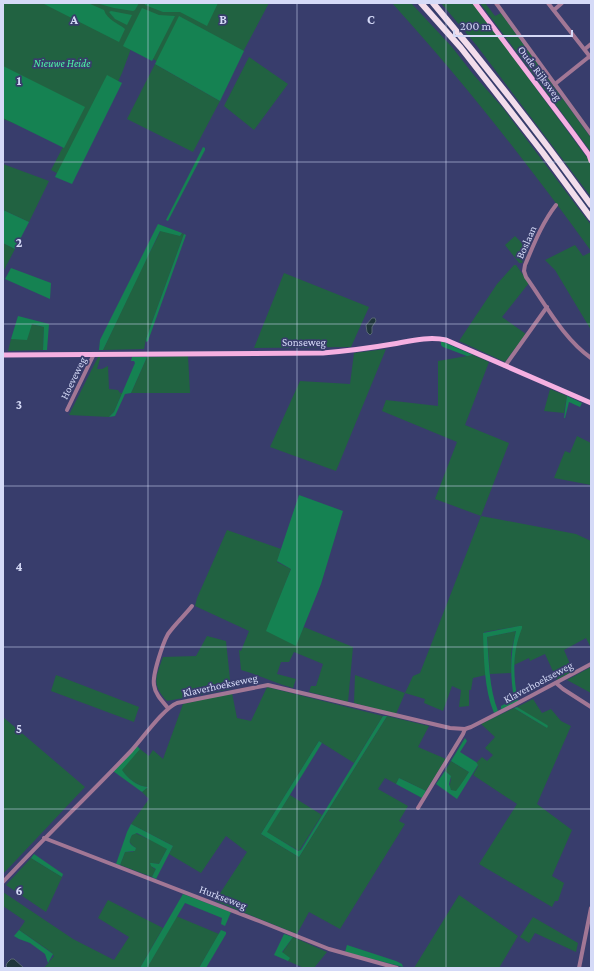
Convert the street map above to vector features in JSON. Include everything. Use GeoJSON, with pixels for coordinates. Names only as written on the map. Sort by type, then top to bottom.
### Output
{"type":"FeatureCollection","features":[{"type":"Feature","properties":{"kind":"highway"},"geometry":{"type":"LineString","coordinates":[[421,3],[461,48],[543,153],[591,218]]}},
{"type":"Feature","properties":{"kind":"highway"},"geometry":{"type":"LineString","coordinates":[[433,3],[468,44],[540,136],[591,205]]}},
{"type":"Feature","properties":{"kind":"main road","name":"Oude Rijksweg"},"geometry":{"type":"LineString","coordinates":[[475,3],[590,156],[591,161]]}},
{"type":"Feature","properties":{"kind":"main road","name":"Sonseweg"},"geometry":{"type":"LineString","coordinates":[[3,355],[323,353],[434,338],[446,340],[591,403]]}},
{"type":"Feature","properties":{"kind":"street"},"geometry":{"type":"LineString","coordinates":[[496,3],[591,134]]}},
{"type":"Feature","properties":{"kind":"street"},"geometry":{"type":"LineString","coordinates":[[548,3],[590,57],[555,84]]}},
{"type":"Feature","properties":{"kind":"street"},"geometry":{"type":"LineString","coordinates":[[554,10],[562,3]]}},
{"type":"Feature","properties":{"kind":"street"},"geometry":{"type":"LineString","coordinates":[[585,49],[591,44]]}},
{"type":"Feature","properties":{"kind":"street","name":"Boslaan"},"geometry":{"type":"LineString","coordinates":[[556,205],[539,232],[525,265],[524,271],[526,277],[570,340],[591,358]]}},
{"type":"Feature","properties":{"kind":"street"},"geometry":{"type":"LineString","coordinates":[[505,366],[547,308]]}},
{"type":"Feature","properties":{"kind":"street","name":"Hoeveweg"},"geometry":{"type":"LineString","coordinates":[[67,410],[94,354]]}},
{"type":"Feature","properties":{"kind":"street"},"geometry":{"type":"LineString","coordinates":[[168,708],[153,684],[154,673],[167,637],[192,606]]}},
{"type":"Feature","properties":{"kind":"street","name":"Klaverhoekseweg"},"geometry":{"type":"LineString","coordinates":[[3,882],[44,838],[132,750],[168,708],[177,703],[268,685],[450,728],[465,729],[591,664]]}},
{"type":"Feature","properties":{"kind":"street"},"geometry":{"type":"LineString","coordinates":[[556,683],[562,689],[591,707]]}},
{"type":"Feature","properties":{"kind":"street"},"geometry":{"type":"LineString","coordinates":[[418,808],[465,729]]}},
{"type":"Feature","properties":{"kind":"street","name":"Hurkseweg"},"geometry":{"type":"LineString","coordinates":[[44,838],[259,921],[329,950],[397,968]]}},
{"type":"Feature","properties":{"kind":"street"},"geometry":{"type":"LineString","coordinates":[[580,968],[591,908]]}},
{"type":"Feature","properties":{"kind":"green space","name":"Nieuwe Heide"},"geometry":{"type":"Polygon","coordinates":[[[3,3],[269,3],[218,99],[132,46],[122,73],[72,181],[51,170],[65,143],[3,119],[3,3]]]}},
{"type":"Feature","properties":{"kind":"green space"},"geometry":{"type":"Polygon","coordinates":[[[42,3],[88,3],[104,10],[110,19],[125,29],[119,42],[42,3]]]}},
{"type":"Feature","properties":{"kind":"green space"},"geometry":{"type":"Polygon","coordinates":[[[96,3],[139,3],[133,11],[96,3]]]}},
{"type":"Feature","properties":{"kind":"green space"},"geometry":{"type":"Polygon","coordinates":[[[145,3],[218,3],[207,26],[180,12],[163,12],[145,5],[145,3]]]}},
{"type":"Feature","properties":{"kind":"green space"},"geometry":{"type":"Polygon","coordinates":[[[392,3],[411,3],[452,47],[473,74],[503,108],[591,225],[591,251],[495,124],[445,63],[392,3]]]}},
{"type":"Feature","properties":{"kind":"green space"},"geometry":{"type":"Polygon","coordinates":[[[441,3],[473,3],[591,163],[591,197],[477,46],[441,3]]]}},
{"type":"Feature","properties":{"kind":"green space"},"geometry":{"type":"Polygon","coordinates":[[[480,3],[485,3],[495,16],[501,13],[591,138],[591,152],[480,3]]]}},
{"type":"Feature","properties":{"kind":"green space"},"geometry":{"type":"Polygon","coordinates":[[[142,8],[159,15],[175,16],[152,61],[123,46],[142,8]]]}},
{"type":"Feature","properties":{"kind":"green space"},"geometry":{"type":"Polygon","coordinates":[[[111,11],[132,15],[127,25],[115,19],[109,12],[111,11]]]}},
{"type":"Feature","properties":{"kind":"green space"},"geometry":{"type":"Polygon","coordinates":[[[179,16],[244,51],[220,101],[155,64],[179,16]]]}},
{"type":"Feature","properties":{"kind":"green space"},"geometry":{"type":"Polygon","coordinates":[[[249,57],[288,84],[254,130],[224,106],[249,57]]]}},
{"type":"Feature","properties":{"kind":"green space"},"geometry":{"type":"Polygon","coordinates":[[[155,64],[220,101],[193,152],[127,119],[155,64]]]}},
{"type":"Feature","properties":{"kind":"green space"},"geometry":{"type":"Polygon","coordinates":[[[3,66],[85,107],[64,148],[3,118],[3,66]]]}},
{"type":"Feature","properties":{"kind":"green space"},"geometry":{"type":"Polygon","coordinates":[[[107,75],[122,83],[72,184],[55,177],[56,175],[107,75]]]}},
{"type":"Feature","properties":{"kind":"green space"},"geometry":{"type":"Polygon","coordinates":[[[203,147],[205,150],[168,221],[166,220],[203,147]]]}},
{"type":"Feature","properties":{"kind":"green space"},"geometry":{"type":"Polygon","coordinates":[[[3,164],[49,181],[29,222],[3,210],[3,164]]]}},
{"type":"Feature","properties":{"kind":"green space"},"geometry":{"type":"Polygon","coordinates":[[[3,210],[29,222],[15,249],[3,243],[3,210]]]}},
{"type":"Feature","properties":{"kind":"green space"},"geometry":{"type":"Polygon","coordinates":[[[158,224],[182,233],[180,236],[160,231],[103,350],[99,350],[100,340],[158,224]]]}},
{"type":"Feature","properties":{"kind":"green space"},"geometry":{"type":"Polygon","coordinates":[[[161,230],[180,236],[182,233],[184,234],[146,339],[144,349],[103,350],[135,282],[161,230]]]}},
{"type":"Feature","properties":{"kind":"green space"},"geometry":{"type":"Polygon","coordinates":[[[184,234],[186,235],[148,341],[146,342],[146,339],[184,234]]]}},
{"type":"Feature","properties":{"kind":"green space"},"geometry":{"type":"Polygon","coordinates":[[[515,236],[528,249],[522,263],[519,263],[505,245],[515,236]]]}},
{"type":"Feature","properties":{"kind":"green space"},"geometry":{"type":"Polygon","coordinates":[[[3,243],[15,249],[3,272],[3,243]]]}},
{"type":"Feature","properties":{"kind":"green space"},"geometry":{"type":"Polygon","coordinates":[[[575,245],[583,256],[591,252],[591,330],[555,270],[545,260],[575,245]]]}},
{"type":"Feature","properties":{"kind":"green space"},"geometry":{"type":"Polygon","coordinates":[[[514,265],[516,265],[529,283],[502,317],[526,334],[505,362],[459,341],[497,284],[514,265]]]}},
{"type":"Feature","properties":{"kind":"green space"},"geometry":{"type":"Polygon","coordinates":[[[11,268],[51,283],[50,299],[5,279],[11,268]]]}},
{"type":"Feature","properties":{"kind":"green space"},"geometry":{"type":"Polygon","coordinates":[[[284,273],[369,307],[351,347],[254,348],[284,273]]]}},
{"type":"Feature","properties":{"kind":"green space"},"geometry":{"type":"Polygon","coordinates":[[[18,316],[49,324],[47,350],[43,350],[44,327],[32,324],[27,340],[11,339],[18,316]]]}},
{"type":"Feature","properties":{"kind":"green space"},"geometry":{"type":"Polygon","coordinates":[[[31,324],[44,327],[43,350],[8,351],[11,339],[27,339],[31,324]]]}},
{"type":"Feature","properties":{"kind":"green space"},"geometry":{"type":"Polygon","coordinates":[[[441,341],[473,355],[467,356],[443,347],[441,345],[441,341]]]}},
{"type":"Feature","properties":{"kind":"green space"},"geometry":{"type":"Polygon","coordinates":[[[386,349],[336,471],[270,447],[300,381],[350,384],[354,353],[386,349]]]}},
{"type":"Feature","properties":{"kind":"green space"},"geometry":{"type":"Polygon","coordinates":[[[473,355],[489,362],[465,425],[509,443],[481,516],[435,499],[457,442],[382,411],[386,400],[438,406],[438,361],[473,355]]]}},
{"type":"Feature","properties":{"kind":"green space"},"geometry":{"type":"Polygon","coordinates":[[[188,356],[190,393],[131,393],[147,357],[188,356]]]}},
{"type":"Feature","properties":{"kind":"green space"},"geometry":{"type":"Polygon","coordinates":[[[98,357],[100,357],[100,359],[97,369],[102,369],[108,366],[109,389],[118,390],[122,393],[114,412],[109,417],[69,415],[98,357]]]}},
{"type":"Feature","properties":{"kind":"green space"},"geometry":{"type":"Polygon","coordinates":[[[132,357],[147,357],[131,393],[125,394],[115,416],[109,417],[114,412],[135,363],[134,361],[131,361],[132,357]]]}},
{"type":"Feature","properties":{"kind":"green space"},"geometry":{"type":"Polygon","coordinates":[[[550,389],[567,396],[564,413],[544,411],[550,389]]]}},
{"type":"Feature","properties":{"kind":"green space"},"geometry":{"type":"Polygon","coordinates":[[[567,396],[582,403],[580,407],[569,402],[564,418],[567,396]]]}},
{"type":"Feature","properties":{"kind":"green space"},"geometry":{"type":"Polygon","coordinates":[[[577,436],[591,443],[591,485],[554,478],[565,451],[570,453],[577,436]]]}},
{"type":"Feature","properties":{"kind":"green space"},"geometry":{"type":"Polygon","coordinates":[[[299,495],[343,511],[321,584],[296,646],[266,631],[291,569],[277,561],[299,495]]]}},
{"type":"Feature","properties":{"kind":"green space"},"geometry":{"type":"Polygon","coordinates":[[[481,516],[576,534],[591,541],[591,648],[586,638],[564,650],[573,671],[557,680],[545,654],[530,661],[529,658],[514,665],[515,651],[521,626],[484,632],[486,675],[473,678],[471,690],[469,690],[469,706],[459,707],[461,690],[452,686],[443,711],[424,703],[425,699],[405,693],[413,676],[420,673],[481,516]]]}},
{"type":"Feature","properties":{"kind":"green space"},"geometry":{"type":"Polygon","coordinates":[[[227,530],[281,549],[277,562],[291,569],[267,631],[295,645],[304,627],[353,647],[348,702],[309,692],[311,686],[316,686],[323,664],[294,652],[289,662],[281,662],[277,674],[296,679],[293,688],[241,670],[239,650],[241,651],[249,631],[195,606],[197,598],[227,530]]]}},
{"type":"Feature","properties":{"kind":"green space"},"geometry":{"type":"Polygon","coordinates":[[[522,626],[522,628],[516,646],[514,664],[518,701],[501,710],[501,706],[514,699],[511,665],[516,631],[487,637],[491,684],[498,711],[494,713],[486,684],[483,633],[522,626]]]}},
{"type":"Feature","properties":{"kind":"green space"},"geometry":{"type":"Polygon","coordinates":[[[516,631],[511,653],[511,673],[490,674],[487,637],[516,631]]]}},
{"type":"Feature","properties":{"kind":"green space"},"geometry":{"type":"Polygon","coordinates":[[[207,636],[226,641],[231,689],[167,701],[159,690],[156,680],[163,657],[196,656],[207,636]]]}},
{"type":"Feature","properties":{"kind":"green space"},"geometry":{"type":"Polygon","coordinates":[[[591,667],[591,693],[567,680],[589,668],[591,667]]]}},
{"type":"Feature","properties":{"kind":"green space"},"geometry":{"type":"Polygon","coordinates":[[[56,675],[139,707],[134,722],[51,691],[56,675]]]}},
{"type":"Feature","properties":{"kind":"green space"},"geometry":{"type":"Polygon","coordinates":[[[355,675],[405,693],[396,714],[354,703],[355,675]]]}},
{"type":"Feature","properties":{"kind":"green space"},"geometry":{"type":"Polygon","coordinates":[[[267,687],[383,716],[354,763],[319,741],[261,834],[299,857],[387,716],[429,726],[418,747],[446,759],[426,791],[399,778],[396,784],[385,778],[378,789],[408,806],[399,821],[405,824],[340,929],[309,912],[297,934],[215,901],[247,852],[226,836],[201,873],[169,854],[173,846],[131,824],[149,799],[142,792],[148,787],[144,787],[134,782],[122,771],[122,768],[140,749],[149,756],[153,750],[163,759],[183,704],[232,693],[237,718],[251,721],[267,687]]]}},
{"type":"Feature","properties":{"kind":"green space"},"geometry":{"type":"Polygon","coordinates":[[[533,699],[542,713],[551,709],[561,721],[571,726],[537,804],[572,830],[552,876],[564,883],[558,901],[555,901],[552,907],[479,864],[517,804],[473,775],[478,766],[476,763],[482,757],[487,761],[493,755],[485,748],[495,737],[481,724],[514,708],[547,728],[517,707],[533,699]]]}},
{"type":"Feature","properties":{"kind":"green space"},"geometry":{"type":"Polygon","coordinates":[[[517,707],[547,725],[547,728],[514,708],[517,707]]]}},
{"type":"Feature","properties":{"kind":"green space"},"geometry":{"type":"Polygon","coordinates":[[[383,716],[387,716],[299,857],[261,834],[319,741],[322,743],[267,832],[298,851],[301,850],[383,716]]]}},
{"type":"Feature","properties":{"kind":"green space"},"geometry":{"type":"Polygon","coordinates":[[[3,717],[85,787],[3,874],[3,717]]]}},
{"type":"Feature","properties":{"kind":"green space"},"geometry":{"type":"Polygon","coordinates":[[[465,738],[467,741],[460,752],[476,762],[478,765],[457,799],[436,784],[445,771],[451,776],[449,784],[451,790],[456,791],[469,772],[451,761],[465,738]]]}},
{"type":"Feature","properties":{"kind":"green space"},"geometry":{"type":"Polygon","coordinates":[[[137,746],[140,749],[122,770],[133,782],[144,787],[148,787],[142,792],[113,771],[137,746]]]}},
{"type":"Feature","properties":{"kind":"green space"},"geometry":{"type":"Polygon","coordinates":[[[451,761],[469,772],[458,790],[455,792],[450,789],[451,777],[445,771],[451,761]]]}},
{"type":"Feature","properties":{"kind":"green space"},"geometry":{"type":"Polygon","coordinates":[[[399,778],[426,791],[422,798],[396,784],[399,778]]]}},
{"type":"Feature","properties":{"kind":"green space"},"geometry":{"type":"Polygon","coordinates":[[[290,795],[322,815],[299,851],[266,832],[290,795]]]}},
{"type":"Feature","properties":{"kind":"green space"},"geometry":{"type":"Polygon","coordinates":[[[131,824],[173,846],[156,879],[152,877],[156,869],[151,866],[150,863],[159,864],[167,849],[137,833],[132,835],[130,839],[131,844],[136,848],[135,851],[125,852],[120,865],[116,864],[131,824]]]}},
{"type":"Feature","properties":{"kind":"green space"},"geometry":{"type":"Polygon","coordinates":[[[135,833],[164,846],[167,849],[159,864],[152,863],[153,868],[156,869],[152,877],[120,865],[125,852],[133,852],[136,848],[130,842],[131,837],[135,833]]]}},
{"type":"Feature","properties":{"kind":"green space"},"geometry":{"type":"Polygon","coordinates":[[[34,854],[63,874],[62,877],[31,858],[34,854]]]}},
{"type":"Feature","properties":{"kind":"green space"},"geometry":{"type":"Polygon","coordinates":[[[31,858],[62,877],[46,912],[6,885],[31,858]]]}},
{"type":"Feature","properties":{"kind":"green space"},"geometry":{"type":"Polygon","coordinates":[[[3,892],[73,939],[114,960],[129,937],[98,918],[108,900],[163,928],[140,968],[44,968],[54,956],[51,952],[19,930],[25,921],[3,906],[3,892]]]}},
{"type":"Feature","properties":{"kind":"green space"},"geometry":{"type":"Polygon","coordinates":[[[183,894],[231,912],[225,926],[221,924],[222,918],[185,903],[147,968],[140,968],[183,894]]]}},
{"type":"Feature","properties":{"kind":"green space"},"geometry":{"type":"Polygon","coordinates":[[[459,895],[518,936],[499,968],[414,968],[459,895]]]}},
{"type":"Feature","properties":{"kind":"green space"},"geometry":{"type":"Polygon","coordinates":[[[176,916],[219,934],[199,968],[147,968],[176,916]]]}},
{"type":"Feature","properties":{"kind":"green space"},"geometry":{"type":"Polygon","coordinates":[[[533,917],[578,943],[576,952],[535,933],[529,943],[520,937],[533,917]]]}},
{"type":"Feature","properties":{"kind":"green space"},"geometry":{"type":"Polygon","coordinates":[[[19,930],[53,954],[48,963],[45,954],[30,943],[14,936],[19,930]]]}},
{"type":"Feature","properties":{"kind":"green space"},"geometry":{"type":"Polygon","coordinates":[[[221,930],[226,932],[226,934],[206,968],[199,968],[221,930]]]}},
{"type":"Feature","properties":{"kind":"green space"},"geometry":{"type":"Polygon","coordinates":[[[284,934],[293,937],[282,952],[290,958],[288,961],[274,955],[284,934]]]}},
{"type":"Feature","properties":{"kind":"green space"},"geometry":{"type":"Polygon","coordinates":[[[293,937],[327,952],[314,968],[304,968],[288,961],[289,958],[282,953],[293,937]]]}},
{"type":"Feature","properties":{"kind":"green space"},"geometry":{"type":"Polygon","coordinates":[[[347,945],[396,961],[402,964],[403,967],[345,952],[347,945]]]}},
{"type":"Feature","properties":{"kind":"shaded area"},"geometry":{"type":"Polygon","coordinates":[[[372,318],[375,318],[376,321],[372,327],[372,333],[370,335],[367,332],[366,325],[372,318]]]}},
{"type":"Feature","properties":{"kind":"shaded area"},"geometry":{"type":"Polygon","coordinates":[[[11,959],[14,959],[24,968],[8,968],[6,966],[7,963],[11,959]]]}}]}
